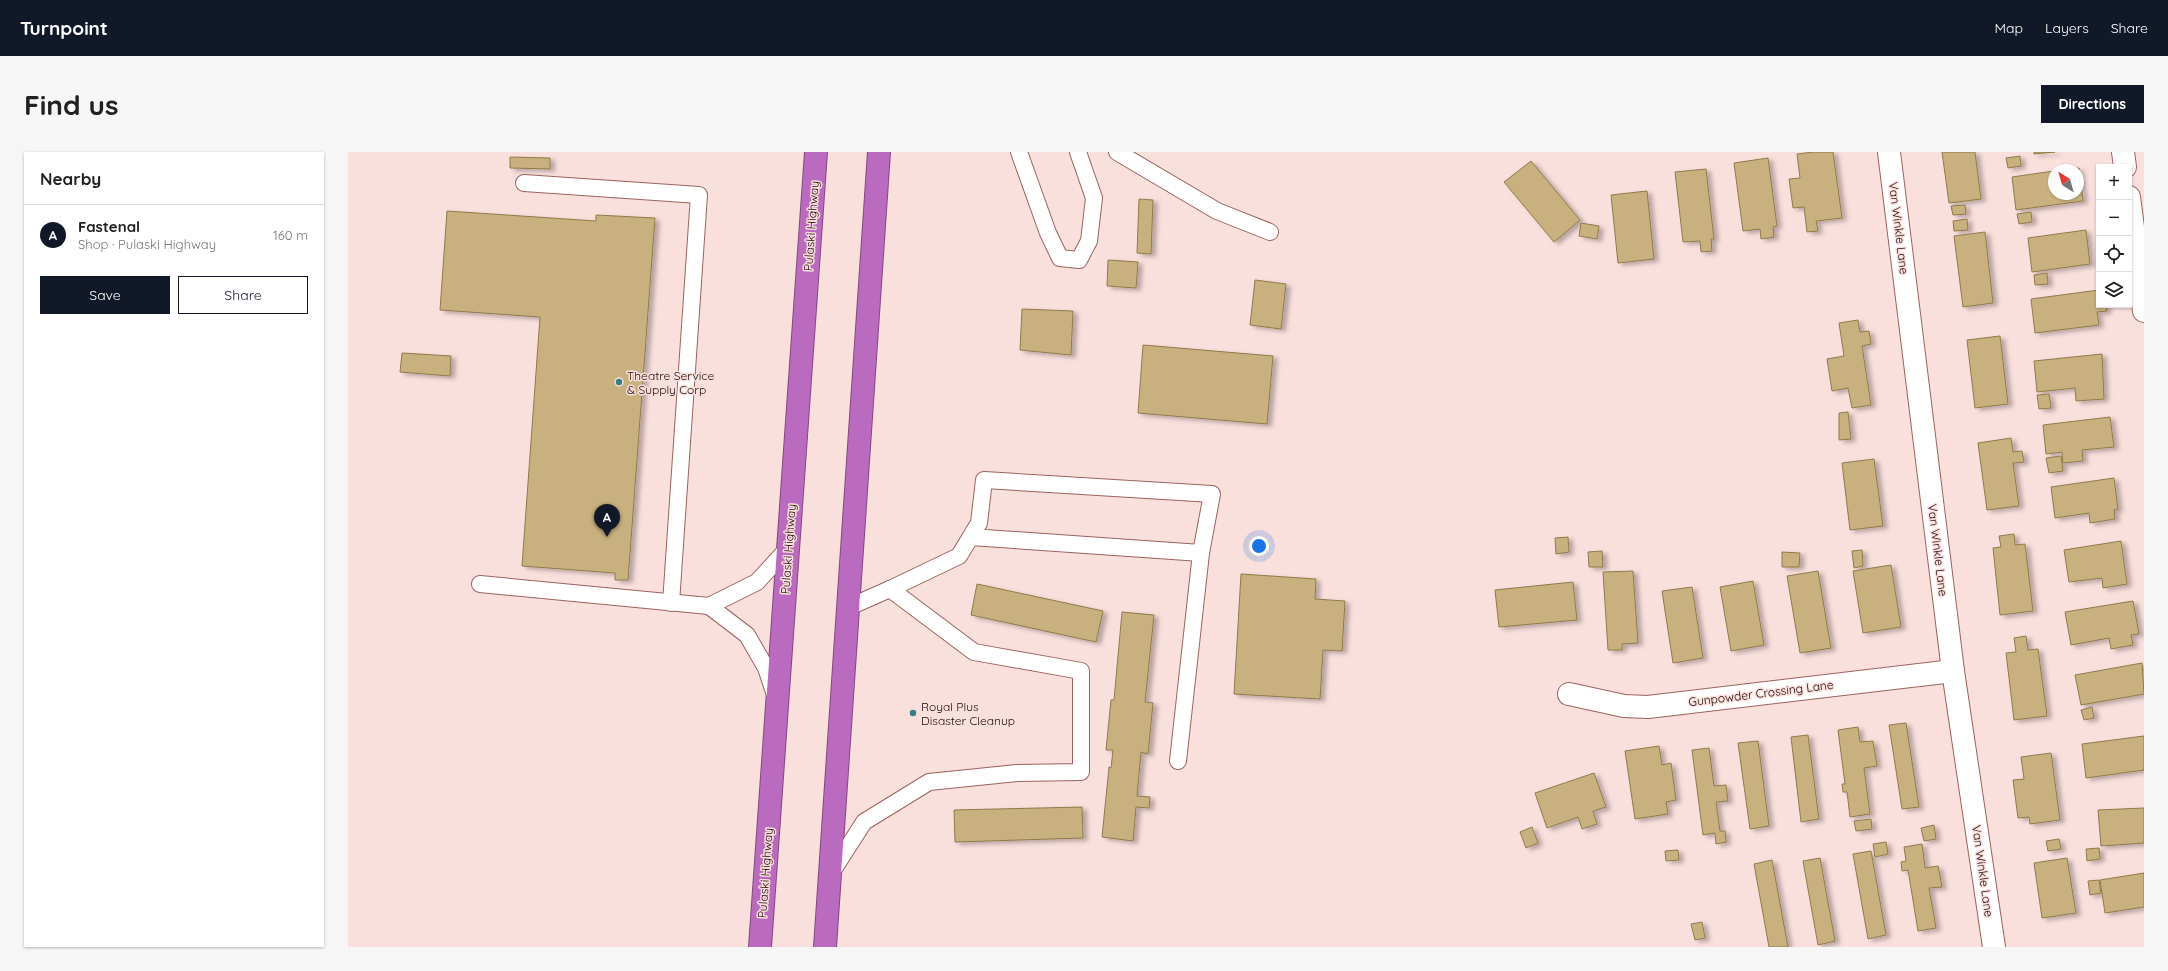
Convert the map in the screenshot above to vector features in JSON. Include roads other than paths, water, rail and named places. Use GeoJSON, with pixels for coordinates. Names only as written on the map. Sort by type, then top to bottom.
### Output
{"type":"FeatureCollection","features":[{"type":"Feature","properties":{"kind":"highway","name":"Pulaski Highway"},"geometry":{"type":"LineString","coordinates":[[760,947],[816,152]]}},
{"type":"Feature","properties":{"kind":"highway"},"geometry":{"type":"LineString","coordinates":[[825,947],[879,152]]}},
{"type":"Feature","properties":{"kind":"street","name":"Van Winkle Lane"},"geometry":{"type":"LineString","coordinates":[[1889,152],[1954,670],[1994,947]]}},
{"type":"Feature","properties":{"kind":"street"},"geometry":{"type":"LineString","coordinates":[[2123,152],[2125,164]]}},
{"type":"Feature","properties":{"kind":"street"},"geometry":{"type":"LineString","coordinates":[[2129,200],[2144,311]]}},
{"type":"Feature","properties":{"kind":"street","name":"Gunpowder Crossing Lane"},"geometry":{"type":"LineString","coordinates":[[1569,694],[1624,706],[1648,707],[1954,670]]}},
{"type":"Feature","properties":{"kind":"lane"},"geometry":{"type":"LineString","coordinates":[[1019,152],[1048,233],[1060,258],[1079,260],[1089,241],[1094,198],[1078,152]]}},
{"type":"Feature","properties":{"kind":"lane"},"geometry":{"type":"LineString","coordinates":[[1118,152],[1217,211],[1270,232]]}},
{"type":"Feature","properties":{"kind":"lane"},"geometry":{"type":"LineString","coordinates":[[524,183],[699,195],[671,603]]}},
{"type":"Feature","properties":{"kind":"lane"},"geometry":{"type":"LineString","coordinates":[[847,608],[959,556],[979,523],[984,480],[1212,494],[1201,553],[1178,760]]}},
{"type":"Feature","properties":{"kind":"lane"},"geometry":{"type":"LineString","coordinates":[[970,537],[1201,553]]}},
{"type":"Feature","properties":{"kind":"lane"},"geometry":{"type":"LineString","coordinates":[[480,584],[709,606],[757,582],[788,548]]}},
{"type":"Feature","properties":{"kind":"lane"},"geometry":{"type":"LineString","coordinates":[[830,876],[864,822],[929,782],[1017,773],[1081,772],[1081,671],[974,652],[890,589]]}},
{"type":"Feature","properties":{"kind":"lane"},"geometry":{"type":"LineString","coordinates":[[709,606],[747,635],[766,668],[777,701]]}},
{"type":"Feature","properties":{"kind":"place","name":"Theatre Service & Supply Corp"},"geometry":{"type":"Point","coordinates":[619,382]}},
{"type":"Feature","properties":{"kind":"place","name":"Fastenal"},"geometry":{"type":"Point","coordinates":[607,537]}},
{"type":"Feature","properties":{"kind":"place","name":"Royal Plus Disaster Cleanup"},"geometry":{"type":"Point","coordinates":[913,713]}}]}
